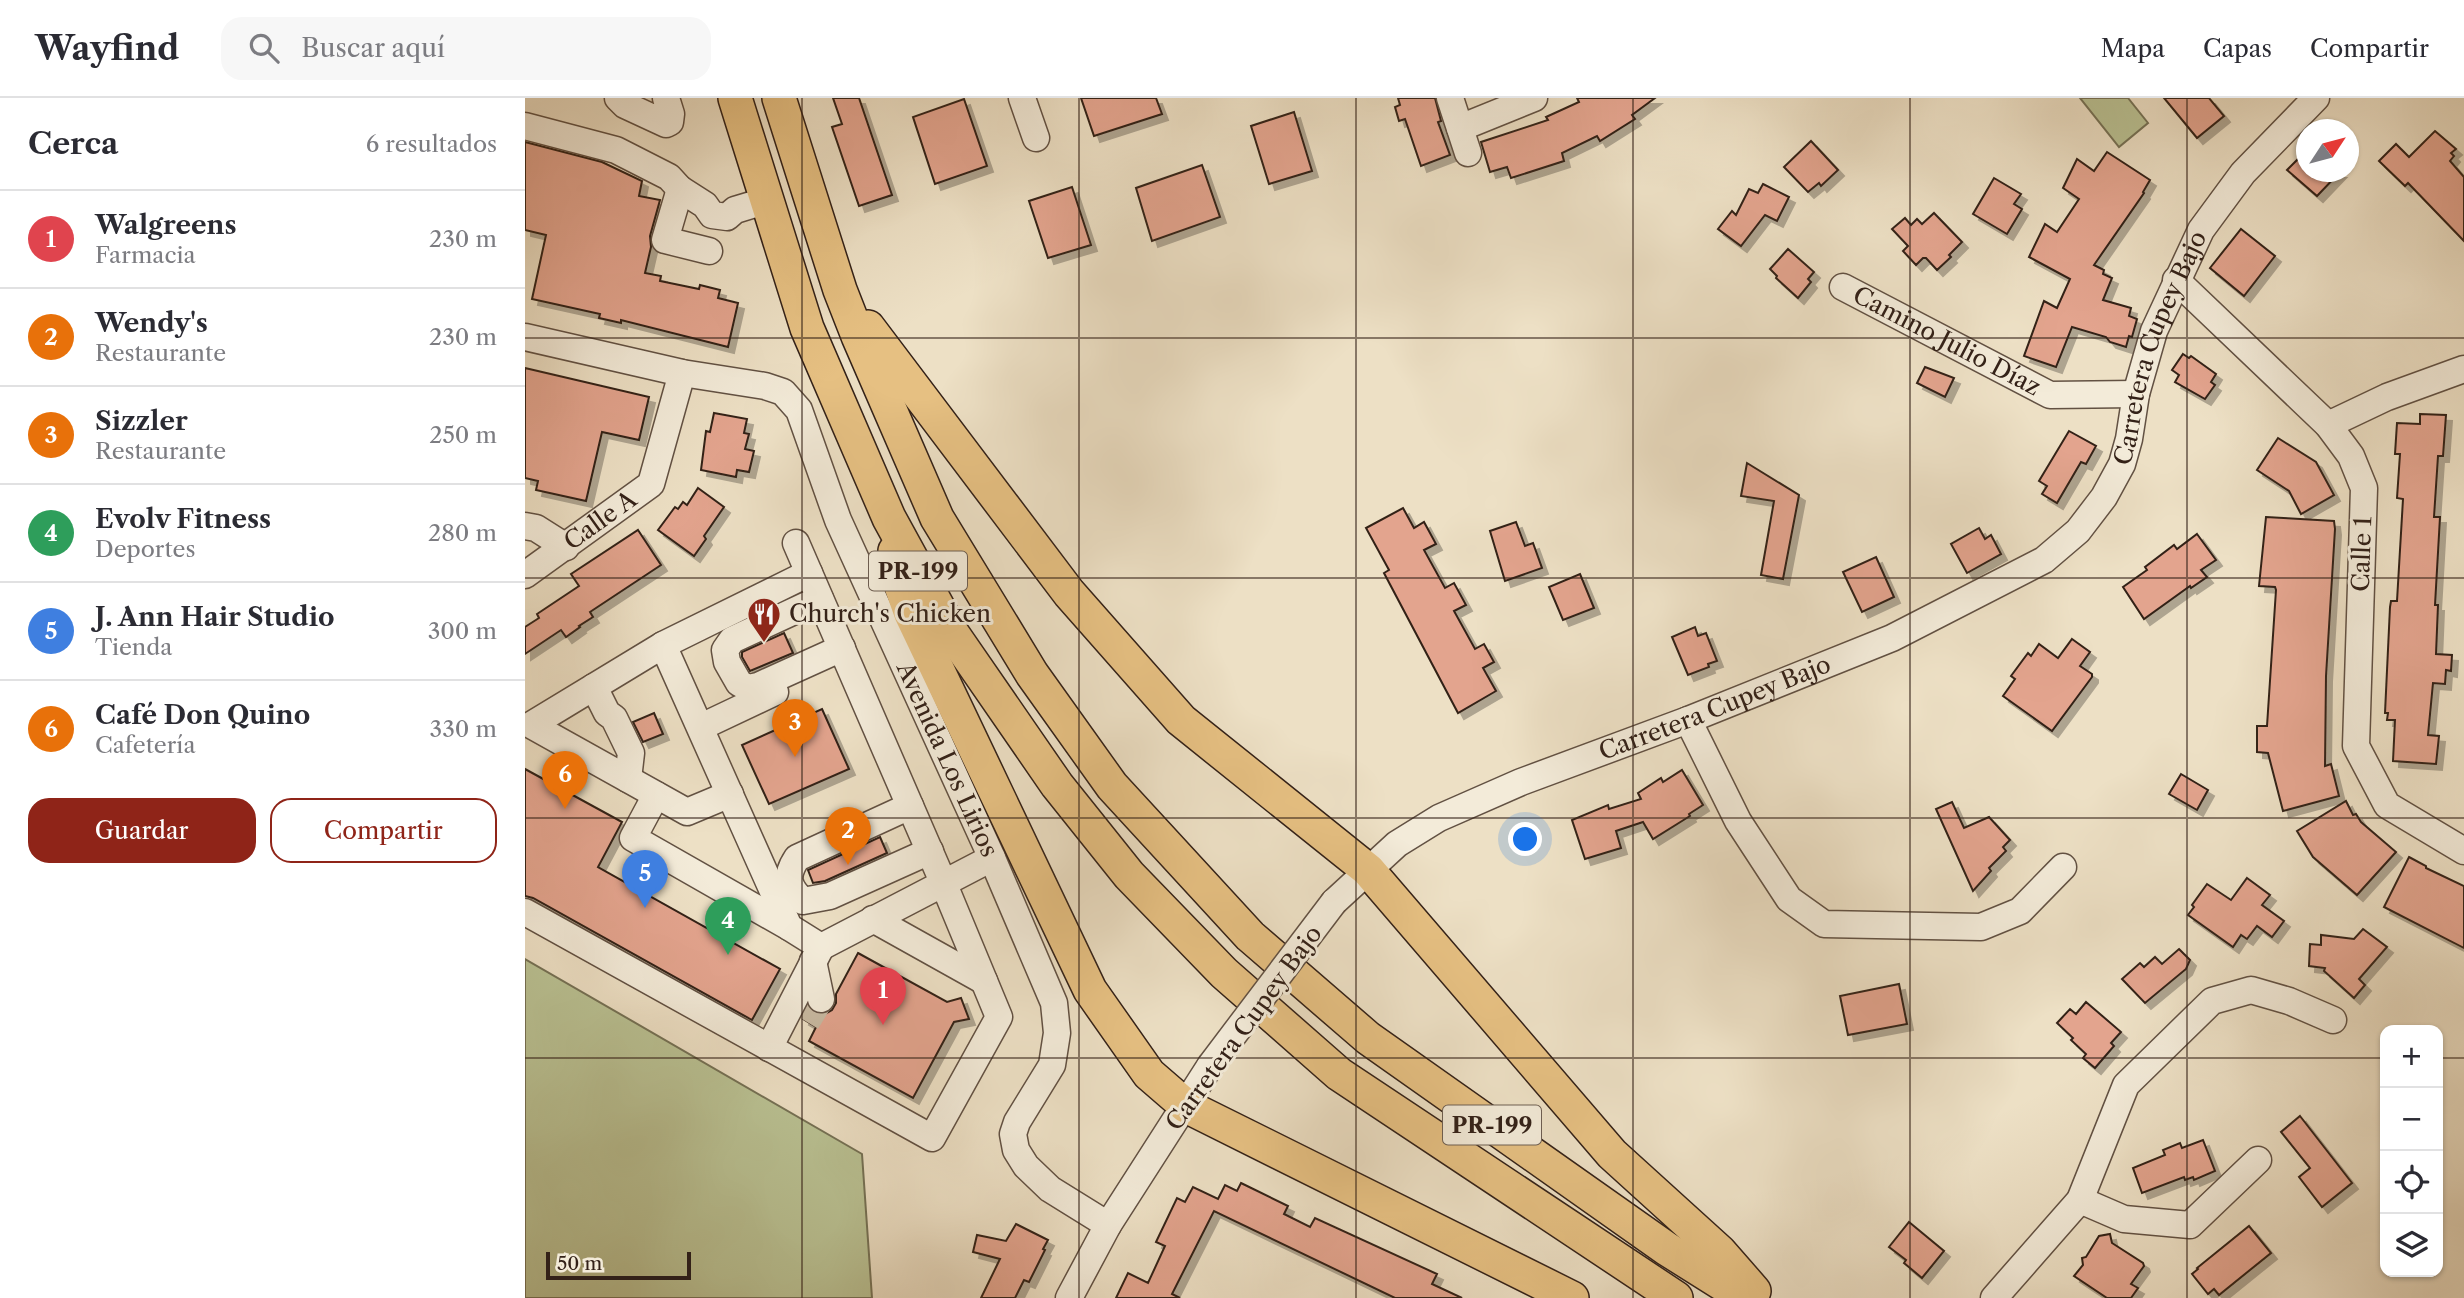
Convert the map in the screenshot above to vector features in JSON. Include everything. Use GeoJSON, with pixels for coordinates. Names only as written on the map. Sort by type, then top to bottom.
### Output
{"type":"FeatureCollection","features":[{"type":"Feature","properties":{"kind":"main road","name":"PR-199"},"geometry":{"type":"LineString","coordinates":[[735,98],[807,328],[889,518],[952,633],[1057,785],[1129,875],[1224,973],[1339,1074],[1677,1298]]}},
{"type":"Feature","properties":{"kind":"main road","name":"PR-199"},"geometry":{"type":"LineString","coordinates":[[779,98],[840,290],[937,518],[1032,674],[1112,786],[1249,936],[1368,1038],[1667,1249],[1745,1298]]}},
{"type":"Feature","properties":{"kind":"main road"},"geometry":{"type":"LineString","coordinates":[[840,290],[1069,593],[1181,720],[1368,870],[1612,1154],[1720,1252],[1761,1298]]}},
{"type":"Feature","properties":{"kind":"main road"},"geometry":{"type":"LineString","coordinates":[[889,518],[901,586],[911,614],[1090,990],[1149,1074],[1186,1106],[1572,1298]]}},
{"type":"Feature","properties":{"kind":"street"},"geometry":{"type":"LineString","coordinates":[[618,98],[625,105],[666,124],[670,122],[671,114],[666,98]]}},
{"type":"Feature","properties":{"kind":"street"},"geometry":{"type":"LineString","coordinates":[[1022,98],[1036,138]]}},
{"type":"Feature","properties":{"kind":"street"},"geometry":{"type":"LineString","coordinates":[[1450,98],[1468,153]]}},
{"type":"Feature","properties":{"kind":"street"},"geometry":{"type":"LineString","coordinates":[[1460,128],[1534,98]]}},
{"type":"Feature","properties":{"kind":"street","name":"Carretera Cupey Bajo"},"geometry":{"type":"LineString","coordinates":[[1069,1298],[1108,1225],[1210,1066],[1335,902],[1397,844],[1439,818],[1521,782],[1688,720],[1892,638],[2044,560],[2078,531],[2104,497],[2122,464],[2136,394],[2154,331],[2201,230],[2243,173],[2316,98]]}},
{"type":"Feature","properties":{"kind":"street"},"geometry":{"type":"LineString","coordinates":[[525,127],[616,150],[669,177],[680,189],[705,205],[712,215],[727,216],[735,210],[768,200]]}},
{"type":"Feature","properties":{"kind":"street"},"geometry":{"type":"LineString","coordinates":[[680,189],[665,240],[709,251]]}},
{"type":"Feature","properties":{"kind":"street","name":"Calle 1"},"geometry":{"type":"LineString","coordinates":[[2176,280],[2328,425],[2351,456],[2364,488],[2356,746],[2387,805],[2464,851]]}},
{"type":"Feature","properties":{"kind":"street","name":"Camino Julio Díaz"},"geometry":{"type":"LineString","coordinates":[[1843,286],[2050,395],[2136,394]]}},
{"type":"Feature","properties":{"kind":"street","name":"Avenida Los Lirios"},"geometry":{"type":"LineString","coordinates":[[525,337],[682,373],[765,386],[783,392],[799,410],[838,520],[992,858],[1054,1003],[1057,1032],[1052,1065],[1017,1122],[1013,1134],[1016,1150],[1026,1166],[1050,1189],[1108,1225]]}},
{"type":"Feature","properties":{"kind":"street"},"geometry":{"type":"LineString","coordinates":[[2328,425],[2387,397],[2464,369]]}},
{"type":"Feature","properties":{"kind":"street","name":"Calle A"},"geometry":{"type":"LineString","coordinates":[[525,575],[651,484],[682,373]]}},
{"type":"Feature","properties":{"kind":"street"},"geometry":{"type":"LineString","coordinates":[[525,526],[535,528],[566,547]]}},
{"type":"Feature","properties":{"kind":"street"},"geometry":{"type":"LineString","coordinates":[[525,912],[771,1043],[932,1138],[999,1017],[796,543]]}},
{"type":"Feature","properties":{"kind":"street"},"geometry":{"type":"LineString","coordinates":[[528,725],[663,645],[809,573]]}},
{"type":"Feature","properties":{"kind":"street"},"geometry":{"type":"LineString","coordinates":[[820,599],[732,640],[725,650],[727,662],[739,683],[748,688],[844,654]]}},
{"type":"Feature","properties":{"kind":"street"},"geometry":{"type":"LineString","coordinates":[[663,645],[789,927]]}},
{"type":"Feature","properties":{"kind":"street"},"geometry":{"type":"LineString","coordinates":[[701,727],[844,654]]}},
{"type":"Feature","properties":{"kind":"street"},"geometry":{"type":"LineString","coordinates":[[594,687],[607,713],[614,718],[631,753],[629,773]]}},
{"type":"Feature","properties":{"kind":"street"},"geometry":{"type":"LineString","coordinates":[[1688,720],[1738,821],[1789,899],[1824,924],[1981,928],[2020,911],[2063,867]]}},
{"type":"Feature","properties":{"kind":"street"},"geometry":{"type":"LineString","coordinates":[[528,725],[629,773],[656,795],[687,812],[730,794]]}},
{"type":"Feature","properties":{"kind":"street"},"geometry":{"type":"LineString","coordinates":[[656,795],[633,838],[789,927],[817,954],[814,1010],[771,1043]]}},
{"type":"Feature","properties":{"kind":"street"},"geometry":{"type":"LineString","coordinates":[[910,806],[797,858],[790,869],[789,883],[803,901],[830,897],[930,851]]}},
{"type":"Feature","properties":{"kind":"street"},"geometry":{"type":"LineString","coordinates":[[771,1043],[817,954],[873,919],[992,858]]}},
{"type":"Feature","properties":{"kind":"street"},"geometry":{"type":"LineString","coordinates":[[873,919],[984,981]]}},
{"type":"Feature","properties":{"kind":"street"},"geometry":{"type":"LineString","coordinates":[[1994,1298],[2080,1200],[2126,1085],[2212,1001],[2251,990],[2288,1001],[2333,1020]]}},
{"type":"Feature","properties":{"kind":"street"},"geometry":{"type":"LineString","coordinates":[[2080,1200],[2124,1219],[2190,1225],[2258,1160]]}},
{"type":"Feature","properties":{"kind":"green space"},"geometry":{"type":"Polygon","coordinates":[[[2080,98],[2128,98],[2148,123],[2119,147],[2080,98]]]}},
{"type":"Feature","properties":{"kind":"green space"},"geometry":{"type":"Polygon","coordinates":[[[525,959],[862,1154],[872,1298],[525,1298],[525,959]]]}},
{"type":"Feature","properties":{"kind":"building"},"geometry":{"type":"Polygon","coordinates":[[[833,98],[859,98],[892,195],[859,206],[832,127],[842,124],[833,98]]]}},
{"type":"Feature","properties":{"kind":"building"},"geometry":{"type":"Polygon","coordinates":[[[1081,98],[1156,98],[1162,114],[1094,136],[1081,98]]]}},
{"type":"Feature","properties":{"kind":"building"},"geometry":{"type":"Polygon","coordinates":[[[1398,98],[1435,98],[1441,121],[1438,122],[1450,155],[1421,166],[1405,119],[1399,121],[1395,107],[1400,105],[1398,98]]]}},
{"type":"Feature","properties":{"kind":"building"},"geometry":{"type":"Polygon","coordinates":[[[1577,98],[1655,98],[1632,115],[1635,119],[1600,141],[1597,136],[1562,153],[1564,161],[1511,178],[1507,167],[1490,172],[1481,142],[1548,120],[1546,117],[1579,102],[1577,98]]]}},
{"type":"Feature","properties":{"kind":"building"},"geometry":{"type":"Polygon","coordinates":[[[2164,98],[2209,98],[2224,116],[2197,138],[2164,98]]]}},
{"type":"Feature","properties":{"kind":"building"},"geometry":{"type":"Polygon","coordinates":[[[964,99],[987,166],[935,184],[913,117],[964,99]]]}},
{"type":"Feature","properties":{"kind":"building"},"geometry":{"type":"Polygon","coordinates":[[[1294,112],[1312,171],[1269,184],[1251,126],[1294,112]]]}},
{"type":"Feature","properties":{"kind":"building"},"geometry":{"type":"Polygon","coordinates":[[[2435,131],[2456,149],[2451,153],[2454,156],[2450,161],[2464,177],[2464,241],[2408,183],[2405,186],[2379,161],[2396,144],[2409,157],[2435,131]]]}},
{"type":"Feature","properties":{"kind":"building"},"geometry":{"type":"Polygon","coordinates":[[[1811,141],[1838,170],[1821,186],[1819,183],[1808,192],[1784,167],[1811,141]]]}},
{"type":"Feature","properties":{"kind":"building"},"geometry":{"type":"Polygon","coordinates":[[[525,142],[602,162],[642,181],[639,196],[660,200],[650,236],[651,247],[645,273],[661,276],[660,281],[699,289],[700,285],[720,290],[718,298],[738,303],[728,347],[621,320],[621,323],[599,318],[600,314],[532,299],[546,235],[525,230],[525,142]]]}},
{"type":"Feature","properties":{"kind":"building"},"geometry":{"type":"Polygon","coordinates":[[[2107,152],[2150,180],[2144,193],[2094,265],[2112,278],[2103,300],[2131,308],[2129,316],[2137,319],[2126,347],[2110,342],[2106,337],[2072,327],[2056,367],[2024,356],[2044,301],[2057,308],[2070,279],[2029,257],[2045,224],[2057,232],[2079,199],[2063,188],[2077,159],[2094,171],[2107,152]]]}},
{"type":"Feature","properties":{"kind":"building"},"geometry":{"type":"Polygon","coordinates":[[[2296,161],[2296,178],[2287,170],[2296,161]]]}},
{"type":"Feature","properties":{"kind":"building"},"geometry":{"type":"Polygon","coordinates":[[[1202,165],[1220,217],[1152,241],[1136,188],[1202,165]]]}},
{"type":"Feature","properties":{"kind":"building"},"geometry":{"type":"Polygon","coordinates":[[[1994,178],[2021,194],[2014,204],[2022,209],[2007,234],[1973,214],[1994,178]]]}},
{"type":"Feature","properties":{"kind":"building"},"geometry":{"type":"Polygon","coordinates":[[[2301,182],[2330,182],[2317,196],[2301,182]]]}},
{"type":"Feature","properties":{"kind":"building"},"geometry":{"type":"Polygon","coordinates":[[[1763,184],[1789,197],[1777,221],[1765,215],[1741,246],[1718,229],[1732,211],[1736,215],[1749,189],[1758,193],[1763,184]]]}},
{"type":"Feature","properties":{"kind":"building"},"geometry":{"type":"Polygon","coordinates":[[[1072,187],[1091,245],[1048,258],[1029,201],[1072,187]]]}},
{"type":"Feature","properties":{"kind":"building"},"geometry":{"type":"Polygon","coordinates":[[[1934,213],[1962,242],[1937,270],[1926,258],[1916,265],[1903,251],[1908,246],[1892,229],[1905,218],[1911,225],[1917,219],[1922,224],[1934,213]]]}},
{"type":"Feature","properties":{"kind":"building"},"geometry":{"type":"Polygon","coordinates":[[[2241,229],[2275,256],[2244,296],[2210,268],[2241,229]]]}},
{"type":"Feature","properties":{"kind":"building"},"geometry":{"type":"Polygon","coordinates":[[[1788,249],[1814,272],[1808,279],[1811,282],[1798,298],[1770,269],[1788,249]]]}},
{"type":"Feature","properties":{"kind":"building"},"geometry":{"type":"Polygon","coordinates":[[[2183,354],[2189,358],[2191,356],[2216,374],[2211,382],[2215,385],[2205,399],[2175,382],[2179,375],[2172,370],[2183,354]]]}},
{"type":"Feature","properties":{"kind":"building"},"geometry":{"type":"Polygon","coordinates":[[[1925,367],[1954,378],[1945,397],[1917,383],[1925,367]]]}},
{"type":"Feature","properties":{"kind":"building"},"geometry":{"type":"Polygon","coordinates":[[[525,368],[649,397],[639,440],[602,432],[586,501],[536,490],[538,481],[525,478],[525,368]]]}},
{"type":"Feature","properties":{"kind":"building"},"geometry":{"type":"Polygon","coordinates":[[[714,413],[747,419],[744,433],[749,434],[745,449],[754,451],[749,472],[737,470],[736,477],[701,470],[706,431],[710,432],[714,413]]]}},
{"type":"Feature","properties":{"kind":"building"},"geometry":{"type":"Polygon","coordinates":[[[2420,414],[2446,415],[2443,456],[2438,456],[2434,517],[2440,517],[2435,605],[2438,605],[2436,654],[2452,655],[2451,671],[2446,670],[2445,684],[2433,683],[2428,735],[2439,736],[2436,764],[2393,761],[2395,720],[2387,720],[2388,713],[2385,713],[2390,607],[2391,601],[2397,601],[2403,499],[2397,498],[2400,454],[2395,454],[2397,423],[2420,424],[2420,414]]]}},
{"type":"Feature","properties":{"kind":"building"},"geometry":{"type":"Polygon","coordinates":[[[2069,431],[2096,446],[2086,464],[2081,462],[2057,503],[2042,494],[2047,486],[2039,481],[2069,431]]]}},
{"type":"Feature","properties":{"kind":"building"},"geometry":{"type":"Polygon","coordinates":[[[2278,438],[2316,462],[2334,495],[2301,514],[2289,491],[2257,470],[2278,438]]]}},
{"type":"Feature","properties":{"kind":"building"},"geometry":{"type":"Polygon","coordinates":[[[1747,463],[1799,495],[1783,579],[1761,575],[1774,501],[1741,496],[1747,463]]]}},
{"type":"Feature","properties":{"kind":"building"},"geometry":{"type":"Polygon","coordinates":[[[698,488],[724,507],[694,556],[658,530],[675,507],[678,509],[683,502],[687,505],[698,488]]]}},
{"type":"Feature","properties":{"kind":"building"},"geometry":{"type":"Polygon","coordinates":[[[1403,508],[1414,528],[1424,522],[1436,544],[1424,550],[1445,588],[1454,583],[1466,605],[1454,611],[1475,649],[1484,644],[1494,662],[1483,668],[1496,691],[1458,713],[1384,573],[1389,570],[1366,528],[1403,508]]]}},
{"type":"Feature","properties":{"kind":"building"},"geometry":{"type":"Polygon","coordinates":[[[2266,517],[2334,521],[2335,529],[2326,676],[2325,766],[2331,764],[2339,796],[2283,811],[2268,753],[2257,752],[2257,726],[2267,726],[2276,590],[2275,587],[2259,586],[2266,517]]]}},
{"type":"Feature","properties":{"kind":"building"},"geometry":{"type":"Polygon","coordinates":[[[1516,522],[1525,546],[1533,543],[1542,568],[1505,581],[1490,531],[1516,522]]]}},
{"type":"Feature","properties":{"kind":"building"},"geometry":{"type":"Polygon","coordinates":[[[1979,528],[1985,539],[1991,535],[2001,554],[1967,573],[1951,544],[1979,528]]]}},
{"type":"Feature","properties":{"kind":"building"},"geometry":{"type":"Polygon","coordinates":[[[638,530],[661,565],[590,612],[593,617],[566,637],[561,630],[525,654],[525,627],[539,618],[537,614],[579,586],[571,574],[638,530]]]}},
{"type":"Feature","properties":{"kind":"building"},"geometry":{"type":"Polygon","coordinates":[[[2197,534],[2216,560],[2201,570],[2207,577],[2144,619],[2123,587],[2147,570],[2145,567],[2174,545],[2177,549],[2197,534]]]}},
{"type":"Feature","properties":{"kind":"building"},"geometry":{"type":"Polygon","coordinates":[[[1876,557],[1894,597],[1862,612],[1843,572],[1876,557]]]}},
{"type":"Feature","properties":{"kind":"building"},"geometry":{"type":"Polygon","coordinates":[[[1580,574],[1594,608],[1563,620],[1549,587],[1580,574]]]}},
{"type":"Feature","properties":{"kind":"building"},"geometry":{"type":"Polygon","coordinates":[[[1695,627],[1698,636],[1706,633],[1717,661],[1688,675],[1672,637],[1695,627]]]}},
{"type":"Feature","properties":{"kind":"building"},"geometry":{"type":"Polygon","coordinates":[[[784,633],[793,653],[750,671],[742,652],[784,633]]]}},
{"type":"Feature","properties":{"kind":"building"},"geometry":{"type":"Polygon","coordinates":[[[2072,639],[2090,652],[2080,666],[2092,674],[2092,677],[2052,731],[2003,696],[2015,679],[2011,676],[2028,653],[2031,656],[2039,644],[2058,658],[2072,639]]]}},
{"type":"Feature","properties":{"kind":"building"},"geometry":{"type":"Polygon","coordinates":[[[822,709],[849,769],[769,804],[742,745],[822,709]]]}},
{"type":"Feature","properties":{"kind":"building"},"geometry":{"type":"Polygon","coordinates":[[[654,713],[663,734],[643,742],[633,722],[654,713]]]}},
{"type":"Feature","properties":{"kind":"building"},"geometry":{"type":"Polygon","coordinates":[[[525,769],[622,822],[598,867],[780,969],[752,1020],[525,896],[525,769]]]}},
{"type":"Feature","properties":{"kind":"building"},"geometry":{"type":"Polygon","coordinates":[[[1682,770],[1703,805],[1653,839],[1643,822],[1616,831],[1621,848],[1585,859],[1572,820],[1608,805],[1609,809],[1641,799],[1638,793],[1661,778],[1663,782],[1682,770]]]}},
{"type":"Feature","properties":{"kind":"building"},"geometry":{"type":"Polygon","coordinates":[[[2181,774],[2208,790],[2197,810],[2169,794],[2181,774]]]}},
{"type":"Feature","properties":{"kind":"building"},"geometry":{"type":"Polygon","coordinates":[[[2346,801],[2353,815],[2356,814],[2361,822],[2396,852],[2357,895],[2313,857],[2297,831],[2346,801]]]}},
{"type":"Feature","properties":{"kind":"building"},"geometry":{"type":"Polygon","coordinates":[[[1952,802],[1964,828],[1989,817],[2010,840],[2003,847],[2006,851],[1989,868],[1991,871],[1973,891],[1936,809],[1952,802]]]}},
{"type":"Feature","properties":{"kind":"building"},"geometry":{"type":"Polygon","coordinates":[[[880,837],[887,853],[825,881],[813,883],[808,870],[880,837]]]}},
{"type":"Feature","properties":{"kind":"building"},"geometry":{"type":"Polygon","coordinates":[[[2409,857],[2464,886],[2464,948],[2384,907],[2409,857]]]}},
{"type":"Feature","properties":{"kind":"building"},"geometry":{"type":"Polygon","coordinates":[[[2247,878],[2270,895],[2262,905],[2284,921],[2272,937],[2257,926],[2247,939],[2241,935],[2233,947],[2188,915],[2207,884],[2231,900],[2247,878]]]}},
{"type":"Feature","properties":{"kind":"building"},"geometry":{"type":"Polygon","coordinates":[[[2363,929],[2387,947],[2359,979],[2365,985],[2354,998],[2324,971],[2325,968],[2309,966],[2310,944],[2321,945],[2321,935],[2354,939],[2363,929]]]}},
{"type":"Feature","properties":{"kind":"building"},"geometry":{"type":"Polygon","coordinates":[[[2179,949],[2190,960],[2186,969],[2145,1003],[2122,979],[2140,963],[2144,967],[2155,957],[2162,964],[2179,949]]]}},
{"type":"Feature","properties":{"kind":"building"},"geometry":{"type":"Polygon","coordinates":[[[858,953],[947,1002],[961,998],[969,1019],[954,1022],[913,1098],[809,1041],[816,1027],[803,1019],[809,1008],[817,1014],[832,1010],[836,1003],[836,994],[858,953]]]}},
{"type":"Feature","properties":{"kind":"building"},"geometry":{"type":"Polygon","coordinates":[[[1899,984],[1907,1024],[1848,1035],[1840,996],[1899,984]]]}},
{"type":"Feature","properties":{"kind":"building"},"geometry":{"type":"Polygon","coordinates":[[[2086,1002],[2121,1032],[2111,1043],[2114,1046],[2095,1068],[2083,1058],[2086,1054],[2057,1023],[2070,1009],[2076,1014],[2086,1002]]]}},
{"type":"Feature","properties":{"kind":"building"},"geometry":{"type":"Polygon","coordinates":[[[2300,1116],[2352,1183],[2322,1207],[2299,1177],[2310,1168],[2281,1132],[2300,1116]]]}},
{"type":"Feature","properties":{"kind":"building"},"geometry":{"type":"Polygon","coordinates":[[[2203,1140],[2215,1171],[2194,1180],[2193,1177],[2185,1180],[2184,1177],[2142,1193],[2133,1168],[2165,1155],[2163,1150],[2180,1143],[2182,1148],[2203,1140]]]}},
{"type":"Feature","properties":{"kind":"building"},"geometry":{"type":"Polygon","coordinates":[[[1241,1183],[1288,1206],[1284,1214],[1310,1227],[1315,1218],[1437,1274],[1432,1284],[1462,1298],[1395,1298],[1214,1211],[1172,1294],[1180,1298],[1116,1298],[1128,1273],[1148,1283],[1165,1246],[1156,1242],[1177,1198],[1185,1202],[1193,1187],[1218,1199],[1225,1185],[1237,1191],[1241,1183]]]}},
{"type":"Feature","properties":{"kind":"building"},"geometry":{"type":"Polygon","coordinates":[[[1909,1222],[1944,1251],[1922,1278],[1904,1263],[1906,1260],[1889,1247],[1909,1222]]]}},
{"type":"Feature","properties":{"kind":"building"},"geometry":{"type":"Polygon","coordinates":[[[1016,1224],[1048,1240],[1043,1249],[1045,1250],[1029,1282],[1024,1280],[1015,1298],[981,1298],[1000,1259],[973,1252],[977,1235],[1006,1241],[1016,1224]]]}},
{"type":"Feature","properties":{"kind":"building"},"geometry":{"type":"Polygon","coordinates":[[[2249,1226],[2271,1253],[2219,1295],[2214,1289],[2208,1294],[2192,1274],[2249,1226]]]}},
{"type":"Feature","properties":{"kind":"building"},"geometry":{"type":"Polygon","coordinates":[[[2110,1234],[2112,1243],[2144,1266],[2131,1284],[2138,1288],[2131,1298],[2107,1298],[2074,1276],[2083,1265],[2082,1258],[2086,1257],[2099,1236],[2110,1234]]]}},
{"type":"Feature","properties":{"kind":"tunnel"},"geometry":{"type":"LineString","coordinates":[[807,1022],[821,999]]}},
{"type":"Feature","properties":{"kind":"place","name":"Church's Chicken"},"geometry":{"type":"Point","coordinates":[764,644]}},
{"type":"Feature","properties":{"kind":"place","name":"Sizzler"},"geometry":{"type":"Point","coordinates":[795,757]}},
{"type":"Feature","properties":{"kind":"place","name":"Café Don Quino"},"geometry":{"type":"Point","coordinates":[565,809]}},
{"type":"Feature","properties":{"kind":"place","name":"Wendy's"},"geometry":{"type":"Point","coordinates":[848,865]}},
{"type":"Feature","properties":{"kind":"place","name":"J. Ann Hair Studio"},"geometry":{"type":"Point","coordinates":[645,908]}},
{"type":"Feature","properties":{"kind":"place","name":"Evolv Fitness"},"geometry":{"type":"Point","coordinates":[728,955]}},
{"type":"Feature","properties":{"kind":"place","name":"Walgreens"},"geometry":{"type":"Point","coordinates":[883,1025]}}]}
